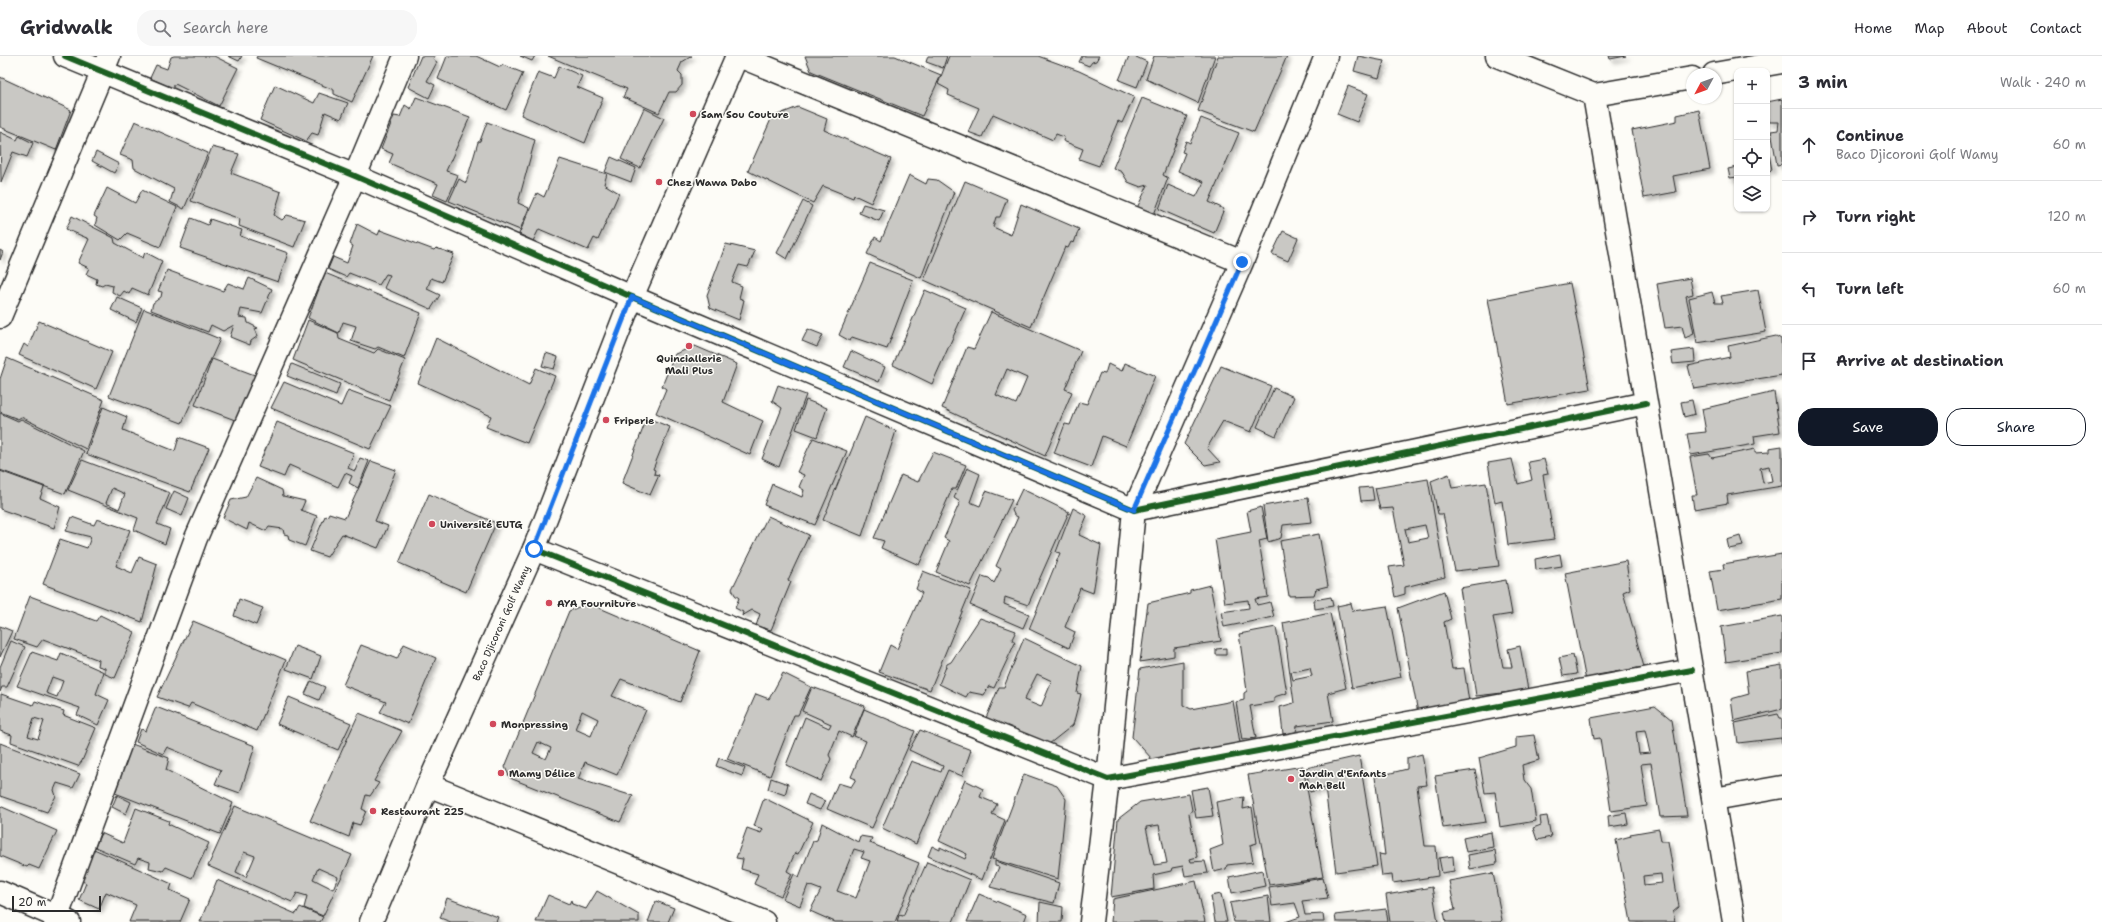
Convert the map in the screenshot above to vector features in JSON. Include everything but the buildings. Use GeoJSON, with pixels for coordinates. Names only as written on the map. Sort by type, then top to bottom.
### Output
{"type":"FeatureCollection","features":[{"type":"Feature","properties":{"kind":"street"},"geometry":{"type":"LineString","coordinates":[[65,56],[106,64],[355,176],[632,297],[1134,510],[1646,403]]}},
{"type":"Feature","properties":{"kind":"street"},"geometry":{"type":"LineString","coordinates":[[0,892],[61,920],[196,538],[355,176],[405,56]]}},
{"type":"Feature","properties":{"kind":"street"},"geometry":{"type":"LineString","coordinates":[[738,56],[1242,262]]}},
{"type":"Feature","properties":{"kind":"street","name":"Baco Djicoroni Golf Wamy"},"geometry":{"type":"LineString","coordinates":[[371,922],[428,784],[534,549],[632,297],[738,56]]}},
{"type":"Feature","properties":{"kind":"street"},"geometry":{"type":"LineString","coordinates":[[1091,922],[1108,778],[1134,510],[1242,262],[1326,56]]}},
{"type":"Feature","properties":{"kind":"street"},"geometry":{"type":"LineString","coordinates":[[1497,56],[1594,95],[1686,79]]}},
{"type":"Feature","properties":{"kind":"street"},"geometry":{"type":"LineString","coordinates":[[1722,73],[1782,62]]}},
{"type":"Feature","properties":{"kind":"street"},"geometry":{"type":"LineString","coordinates":[[0,317],[106,64]]}},
{"type":"Feature","properties":{"kind":"street"},"geometry":{"type":"LineString","coordinates":[[1594,95],[1734,922]]}},
{"type":"Feature","properties":{"kind":"street"},"geometry":{"type":"LineString","coordinates":[[534,549],[1108,778],[1692,670]]}},
{"type":"Feature","properties":{"kind":"street"},"geometry":{"type":"LineString","coordinates":[[428,784],[764,922]]}},
{"type":"Feature","properties":{"kind":"street"},"geometry":{"type":"LineString","coordinates":[[1714,798],[1782,787]]}},
{"type":"Feature","properties":{"kind":"cycle path"},"geometry":{"type":"LineString","coordinates":[[65,56],[355,176],[632,297],[1134,510],[1646,403]]}},
{"type":"Feature","properties":{"kind":"cycle path"},"geometry":{"type":"LineString","coordinates":[[534,549],[1108,779],[1692,670]]}},
{"type":"Feature","properties":{"kind":"place","name":"Sam Sou Couture"},"geometry":{"type":"Point","coordinates":[693,114]}},
{"type":"Feature","properties":{"kind":"place","name":"Chez Wawa Dabo"},"geometry":{"type":"Point","coordinates":[659,182]}},
{"type":"Feature","properties":{"kind":"place","name":"Quinciallerie Mali Plus"},"geometry":{"type":"Point","coordinates":[689,346]}},
{"type":"Feature","properties":{"kind":"place","name":"Friperie"},"geometry":{"type":"Point","coordinates":[606,420]}},
{"type":"Feature","properties":{"kind":"place","name":"Université EUTG"},"geometry":{"type":"Point","coordinates":[432,524]}},
{"type":"Feature","properties":{"kind":"place","name":"AYA Fourniture"},"geometry":{"type":"Point","coordinates":[549,603]}},
{"type":"Feature","properties":{"kind":"place","name":"Monpressing"},"geometry":{"type":"Point","coordinates":[493,724]}},
{"type":"Feature","properties":{"kind":"place","name":"Mamy Délice"},"geometry":{"type":"Point","coordinates":[501,773]}},
{"type":"Feature","properties":{"kind":"place","name":"Jardin d'Enfants Mah Bell"},"geometry":{"type":"Point","coordinates":[1291,779]}},
{"type":"Feature","properties":{"kind":"place","name":"Restaurant 225"},"geometry":{"type":"Point","coordinates":[373,811]}},
{"type":"Feature","properties":{"kind":"route"},"geometry":{"type":"LineString","coordinates":[[534,549],[632,297],[1134,510],[1242,262]]}}]}
